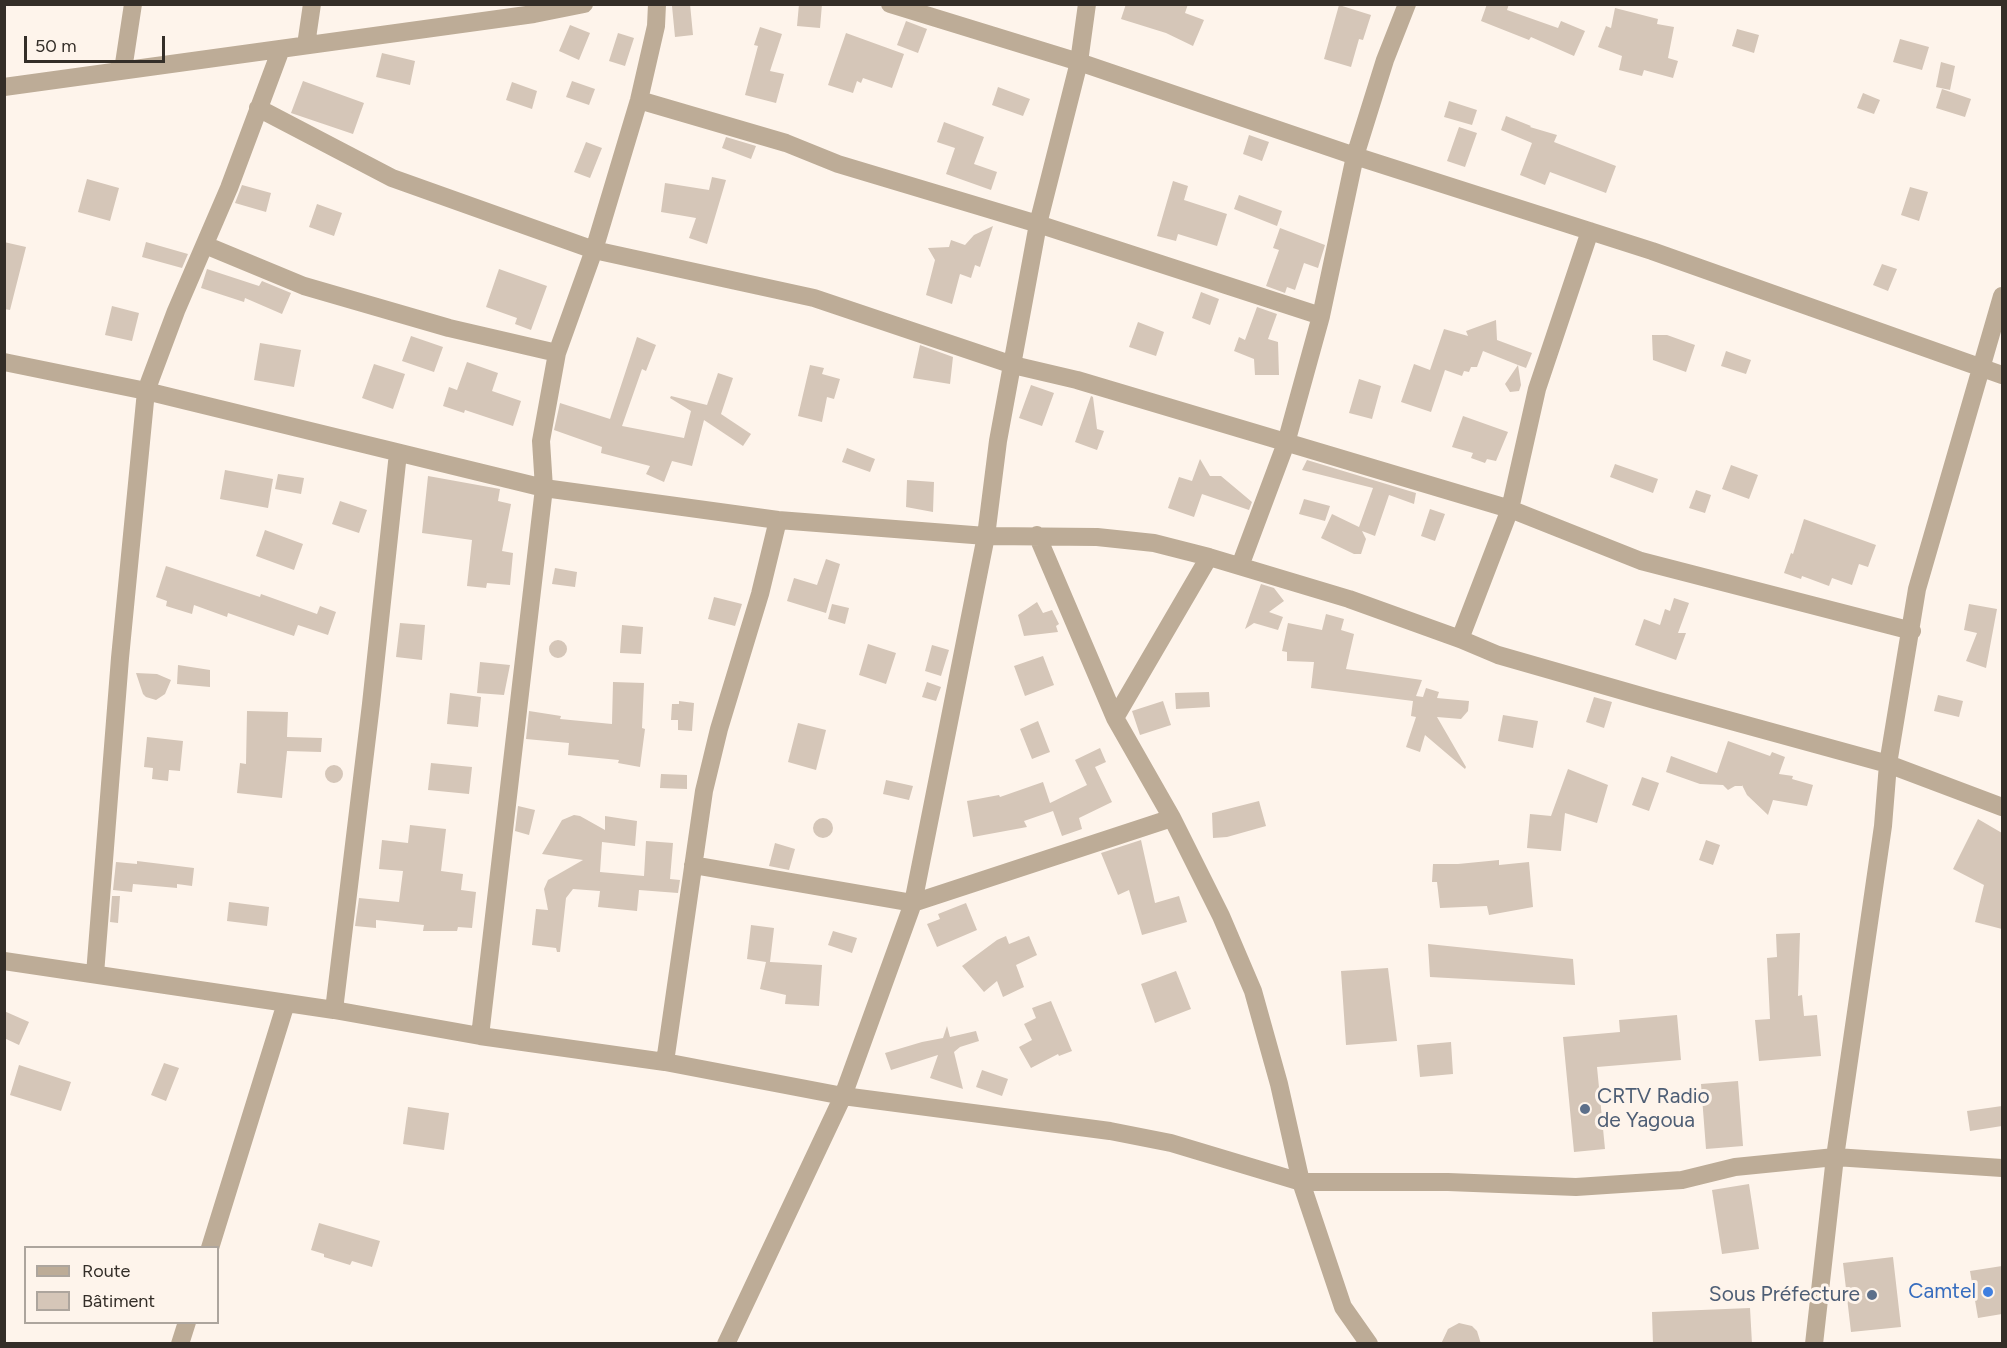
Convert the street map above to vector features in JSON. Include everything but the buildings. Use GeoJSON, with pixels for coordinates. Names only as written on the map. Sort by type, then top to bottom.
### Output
{"type":"FeatureCollection","features":[{"type":"Feature","properties":{"kind":"street"},"geometry":{"type":"LineString","coordinates":[[123,70],[133,4]]}},
{"type":"Feature","properties":{"kind":"street"},"geometry":{"type":"LineString","coordinates":[[306,45],[312,4]]}},
{"type":"Feature","properties":{"kind":"street"},"geometry":{"type":"LineString","coordinates":[[4,87],[534,14],[584,4]]}},
{"type":"Feature","properties":{"kind":"street"},"geometry":{"type":"LineString","coordinates":[[480,1036],[544,488],[541,441],[557,353],[594,250],[639,100],[656,26],[657,4]]}},
{"type":"Feature","properties":{"kind":"street"},"geometry":{"type":"LineString","coordinates":[[890,4],[1079,62],[1355,156],[1590,231],[2002,375]]}},
{"type":"Feature","properties":{"kind":"street"},"geometry":{"type":"LineString","coordinates":[[726,1344],[843,1095],[913,903],[987,536],[998,441],[1038,224],[1079,62],[1087,4]]}},
{"type":"Feature","properties":{"kind":"street"},"geometry":{"type":"LineString","coordinates":[[1240,566],[1286,443],[1321,316],[1355,156],[1385,60],[1407,4]]}},
{"type":"Feature","properties":{"kind":"street"},"geometry":{"type":"LineString","coordinates":[[95,974],[120,658],[146,391],[176,311],[229,188],[281,49]]}},
{"type":"Feature","properties":{"kind":"street"},"geometry":{"type":"LineString","coordinates":[[639,100],[786,143],[838,164],[1038,224],[1321,316]]}},
{"type":"Feature","properties":{"kind":"street"},"geometry":{"type":"LineString","coordinates":[[258,108],[392,178],[594,250],[814,298],[1013,365],[1077,380],[1510,509],[1641,561],[1911,631]]}},
{"type":"Feature","properties":{"kind":"street"},"geometry":{"type":"LineString","coordinates":[[1460,639],[1510,509],[1537,389],[1590,231]]}},
{"type":"Feature","properties":{"kind":"street"},"geometry":{"type":"LineString","coordinates":[[205,245],[314,289],[449,328],[557,353]]}},
{"type":"Feature","properties":{"kind":"street"},"geometry":{"type":"LineString","coordinates":[[1814,1344],[1835,1157],[1883,826],[1887,764],[1917,589],[2002,296]]}},
{"type":"Feature","properties":{"kind":"street"},"geometry":{"type":"LineString","coordinates":[[4,362],[146,391],[544,488],[778,520],[987,536],[1097,537],[1154,543],[1209,557],[1348,599],[1498,655],[1887,764],[2002,807]]}},
{"type":"Feature","properties":{"kind":"street"},"geometry":{"type":"LineString","coordinates":[[334,1010],[371,705],[398,453]]}},
{"type":"Feature","properties":{"kind":"street"},"geometry":{"type":"LineString","coordinates":[[665,1062],[704,791],[716,740],[760,594],[778,520]]}},
{"type":"Feature","properties":{"kind":"street"},"geometry":{"type":"LineString","coordinates":[[1037,536],[1115,718],[1172,818],[1221,916],[1253,991],[1279,1084],[1301,1182],[1343,1307],[1369,1344]]}},
{"type":"Feature","properties":{"kind":"street"},"geometry":{"type":"LineString","coordinates":[[1115,718],[1209,557]]}},
{"type":"Feature","properties":{"kind":"street"},"geometry":{"type":"LineString","coordinates":[[693,865],[913,903],[1172,818]]}},
{"type":"Feature","properties":{"kind":"street"},"geometry":{"type":"LineString","coordinates":[[4,961],[334,1010],[480,1036],[665,1062],[843,1095],[1110,1131],[1171,1143],[1301,1182],[1448,1182],[1576,1187],[1682,1180],[1735,1167],[1835,1157],[2002,1168]]}},
{"type":"Feature","properties":{"kind":"street"},"geometry":{"type":"LineString","coordinates":[[211,1246],[286,1003]]}},
{"type":"Feature","properties":{"kind":"street"},"geometry":{"type":"LineString","coordinates":[[180,1344],[187,1324]]}},
{"type":"Feature","properties":{"kind":"place","name":"CRTV Radio de Yagoua"},"geometry":{"type":"Point","coordinates":[1585,1109]}},
{"type":"Feature","properties":{"kind":"place","name":"Camtel"},"geometry":{"type":"Point","coordinates":[1988,1292]}},
{"type":"Feature","properties":{"kind":"place","name":"Sous Préfecture"},"geometry":{"type":"Point","coordinates":[1872,1295]}}]}
